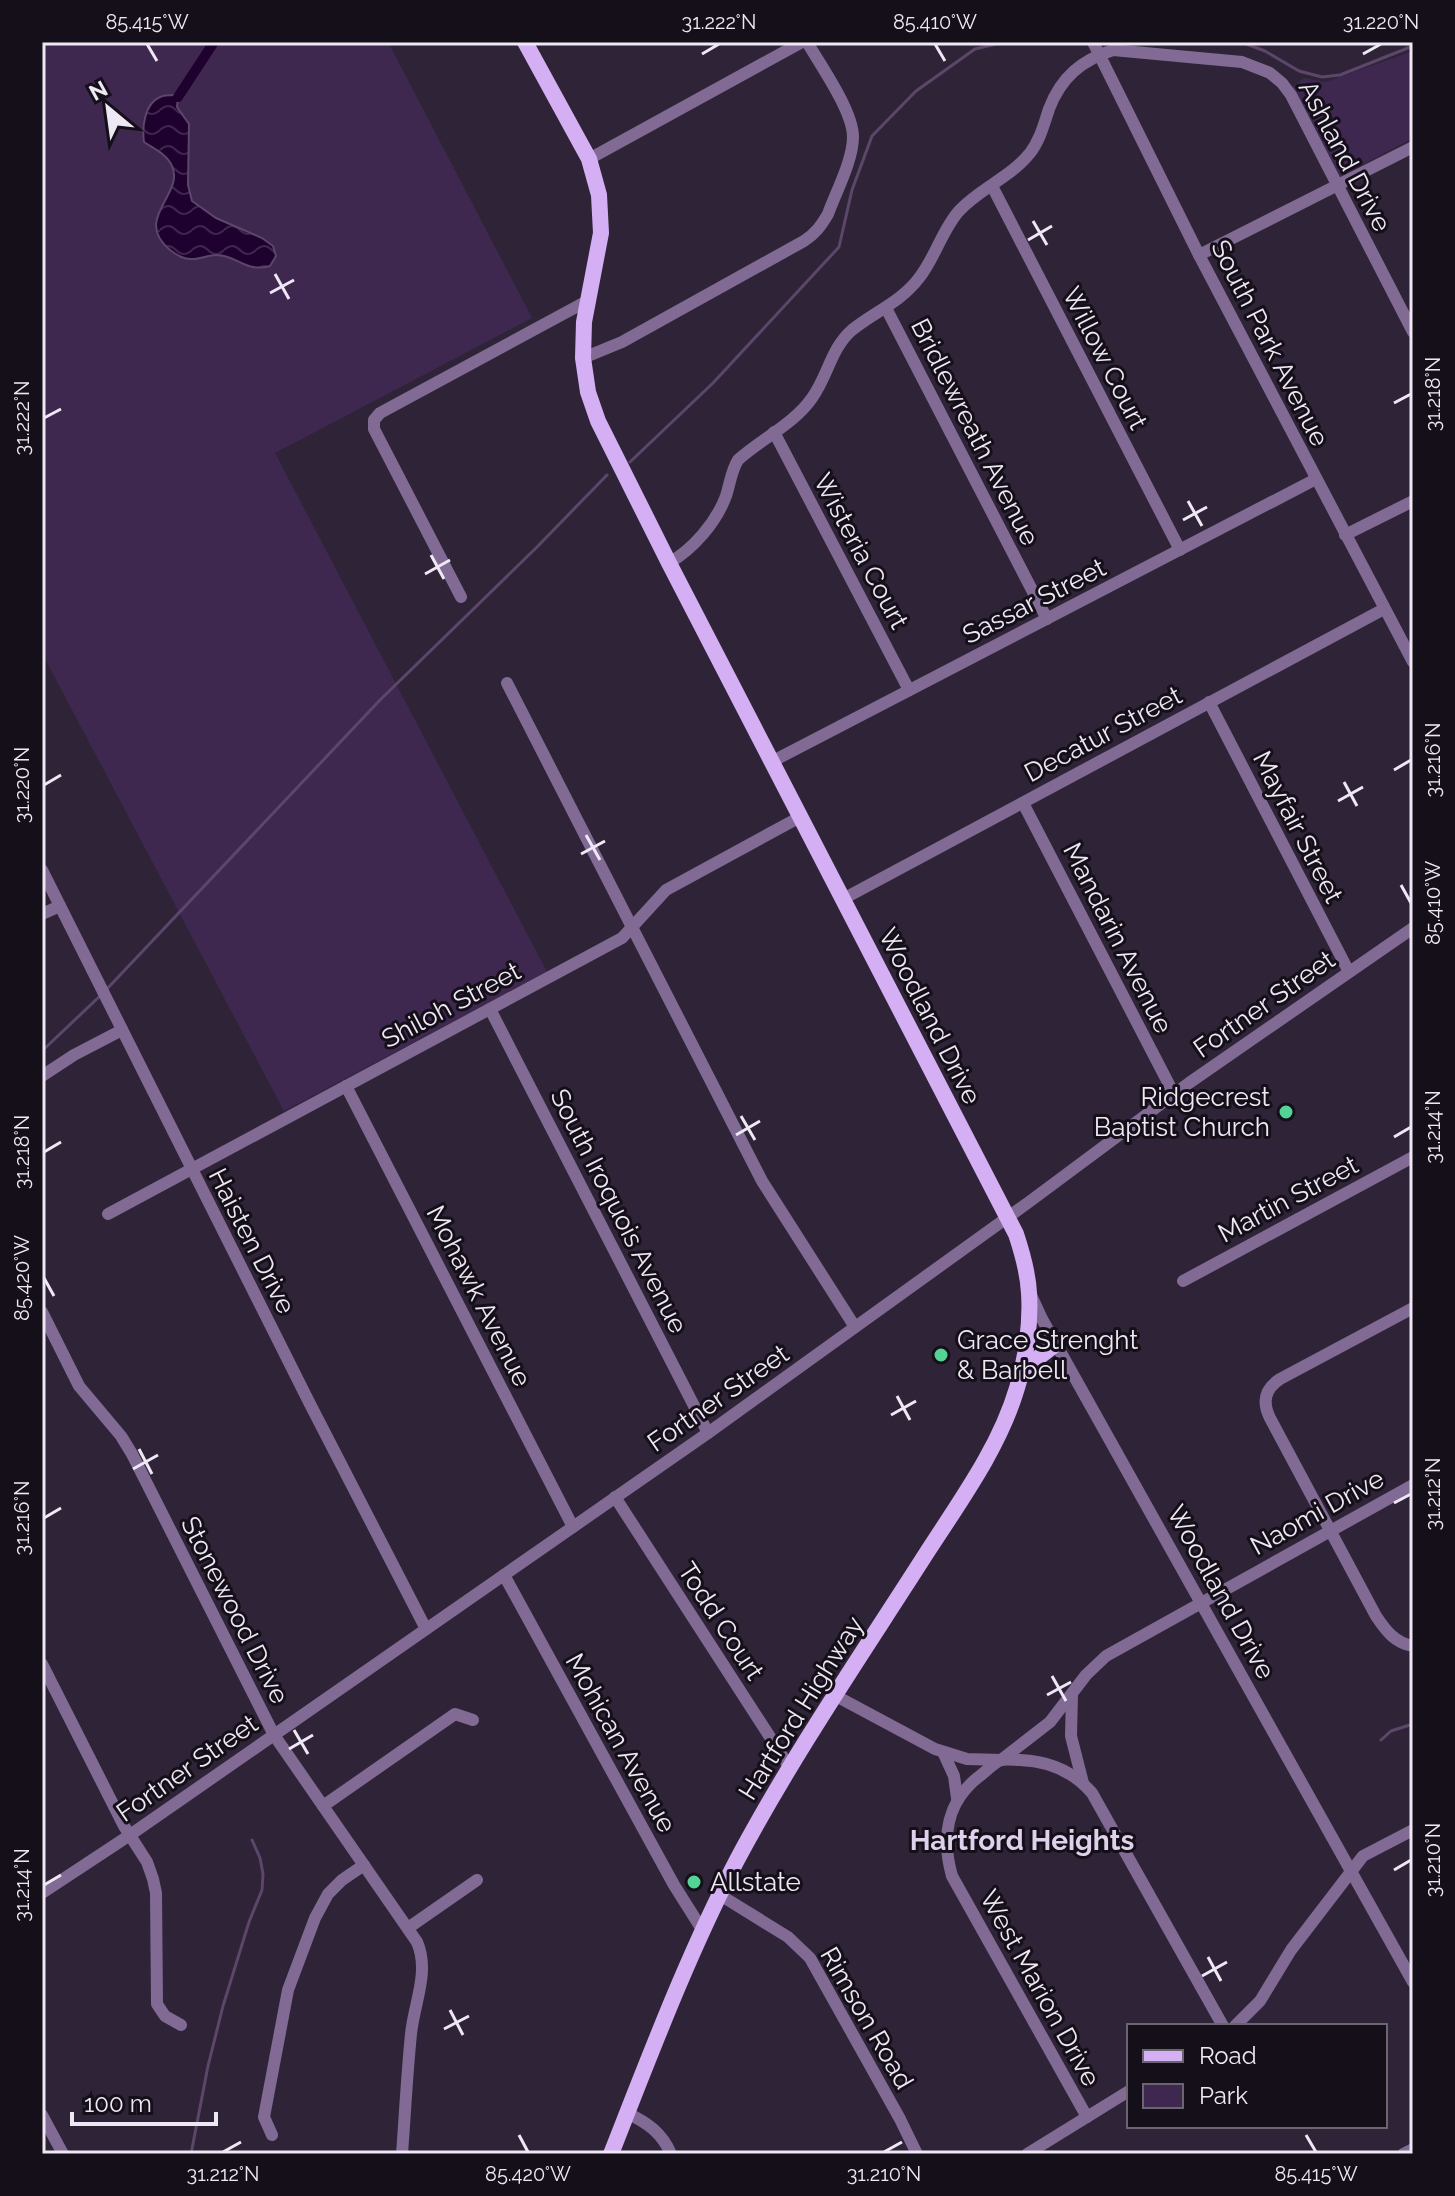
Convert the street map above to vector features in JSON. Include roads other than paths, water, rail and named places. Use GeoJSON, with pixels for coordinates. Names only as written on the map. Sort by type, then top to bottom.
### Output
{"type":"FeatureCollection","features":[{"type":"Feature","properties":{"kind":"main road","name":"Woodland Drive"},"geometry":{"type":"LineString","coordinates":[[525,42],[589,159],[596,178],[601,211],[598,256],[584,322],[583,358],[588,392],[598,421],[1016,1234],[1029,1292]]}},
{"type":"Feature","properties":{"kind":"main road","name":"Hartford Highway"},"geometry":{"type":"LineString","coordinates":[[611,2154],[720,1895],[790,1768],[985,1459],[1010,1410],[1027,1334],[1029,1292]]}},
{"type":"Feature","properties":{"kind":"main road"},"geometry":{"type":"LineString","coordinates":[[1021,1371],[1056,1344]]}},
{"type":"Feature","properties":{"kind":"street"},"geometry":{"type":"LineString","coordinates":[[583,358],[622,342],[815,234],[828,214],[852,152],[853,137],[848,115],[804,42],[589,159]]}},
{"type":"Feature","properties":{"kind":"street","name":"South Park Avenue"},"geometry":{"type":"LineString","coordinates":[[1093,42],[1199,255],[1413,662]]}},
{"type":"Feature","properties":{"kind":"street","name":"Ashland Drive"},"geometry":{"type":"LineString","coordinates":[[1100,54],[1113,50],[1242,62],[1270,73],[1282,83],[1413,332]]}},
{"type":"Feature","properties":{"kind":"street"},"geometry":{"type":"LineString","coordinates":[[669,563],[706,531],[724,502],[738,460],[811,400],[840,343],[851,330],[910,288],[962,207],[1006,176],[1031,152],[1064,80],[1073,69],[1100,54]]}},
{"type":"Feature","properties":{"kind":"street"},"geometry":{"type":"LineString","coordinates":[[1199,255],[1413,147]]}},
{"type":"Feature","properties":{"kind":"street","name":"Willow Court"},"geometry":{"type":"LineString","coordinates":[[992,186],[1180,550]]}},
{"type":"Feature","properties":{"kind":"street"},"geometry":{"type":"LineString","coordinates":[[461,597],[374,429],[374,420],[380,413],[589,300]]}},
{"type":"Feature","properties":{"kind":"street","name":"Bridlewreath Avenue"},"geometry":{"type":"LineString","coordinates":[[886,308],[1047,619]]}},
{"type":"Feature","properties":{"kind":"street","name":"Wisteria Court"},"geometry":{"type":"LineString","coordinates":[[774,432],[909,690]]}},
{"type":"Feature","properties":{"kind":"street","name":"Sassar Street"},"geometry":{"type":"LineString","coordinates":[[771,762],[1316,479]]}},
{"type":"Feature","properties":{"kind":"street"},"geometry":{"type":"LineString","coordinates":[[1345,535],[1413,501]]}},
{"type":"Feature","properties":{"kind":"street","name":"Decatur Street"},"geometry":{"type":"LineString","coordinates":[[843,899],[1384,609]]}},
{"type":"Feature","properties":{"kind":"street"},"geometry":{"type":"LineString","coordinates":[[507,683],[762,1181],[855,1327]]}},
{"type":"Feature","properties":{"kind":"street","name":"Mayfair Street"},"geometry":{"type":"LineString","coordinates":[[1209,702],[1349,972]]}},
{"type":"Feature","properties":{"kind":"street","name":"Mandarin Avenue"},"geometry":{"type":"LineString","coordinates":[[1023,803],[1174,1094]]}},
{"type":"Feature","properties":{"kind":"street","name":"Shiloh Street"},"geometry":{"type":"LineString","coordinates":[[108,1214],[622,938],[666,890],[800,817]]}},
{"type":"Feature","properties":{"kind":"street","name":"Haisten Drive"},"geometry":{"type":"LineString","coordinates":[[42,870],[426,1629]]}},
{"type":"Feature","properties":{"kind":"street"},"geometry":{"type":"LineString","coordinates":[[42,914],[60,906]]}},
{"type":"Feature","properties":{"kind":"street","name":"Fortner Street"},"geometry":{"type":"LineString","coordinates":[[42,1893],[708,1433],[1174,1094],[1413,928]]}},
{"type":"Feature","properties":{"kind":"street","name":"South Iroquois Avenue"},"geometry":{"type":"LineString","coordinates":[[490,1009],[708,1433]]}},
{"type":"Feature","properties":{"kind":"street"},"geometry":{"type":"LineString","coordinates":[[42,1076],[122,1030]]}},
{"type":"Feature","properties":{"kind":"street","name":"Mohawk Avenue"},"geometry":{"type":"LineString","coordinates":[[346,1086],[573,1527]]}},
{"type":"Feature","properties":{"kind":"street","name":"Martin Street"},"geometry":{"type":"LineString","coordinates":[[1183,1281],[1413,1157]]}},
{"type":"Feature","properties":{"kind":"street","name":"Woodland Drive"},"geometry":{"type":"LineString","coordinates":[[1029,1292],[1413,1982]]}},
{"type":"Feature","properties":{"kind":"street"},"geometry":{"type":"LineString","coordinates":[[1413,1308],[1280,1379],[1271,1386],[1265,1397],[1270,1418],[1383,1627],[1399,1642],[1413,1646]]}},
{"type":"Feature","properties":{"kind":"street","name":"Stonewood Drive"},"geometry":{"type":"LineString","coordinates":[[42,1312],[79,1386],[132,1454],[274,1735],[420,1949],[423,1973],[410,2037],[402,2154]]}},
{"type":"Feature","properties":{"kind":"street","name":"Naomi Drive"},"geometry":{"type":"LineString","coordinates":[[1001,1760],[1050,1722],[1086,1675],[1106,1656],[1413,1485]]}},
{"type":"Feature","properties":{"kind":"street","name":"Todd Court"},"geometry":{"type":"LineString","coordinates":[[615,1497],[790,1768]]}},
{"type":"Feature","properties":{"kind":"street","name":"Mohican Avenue"},"geometry":{"type":"LineString","coordinates":[[504,1575],[703,1931]]}},
{"type":"Feature","properties":{"kind":"street"},"geometry":{"type":"LineString","coordinates":[[42,1664],[147,1862],[156,1893],[157,2004],[165,2016],[181,2025]]}},
{"type":"Feature","properties":{"kind":"street"},"geometry":{"type":"LineString","coordinates":[[1072,1694],[1071,1736],[1083,1783]]}},
{"type":"Feature","properties":{"kind":"street"},"geometry":{"type":"LineString","coordinates":[[836,1696],[943,1752],[967,1759],[1044,1763],[1069,1773],[1083,1783],[1100,1806],[1222,2024]]}},
{"type":"Feature","properties":{"kind":"street"},"geometry":{"type":"LineString","coordinates":[[323,1806],[455,1714],[473,1720]]}},
{"type":"Feature","properties":{"kind":"street"},"geometry":{"type":"LineString","coordinates":[[943,1752],[954,1776],[957,1798]]}},
{"type":"Feature","properties":{"kind":"street"},"geometry":{"type":"LineString","coordinates":[[957,1798],[970,1783],[1001,1760]]}},
{"type":"Feature","properties":{"kind":"street","name":"West Marion Drive"},"geometry":{"type":"LineString","coordinates":[[957,1798],[946,1843],[952,1876],[1087,2117]]}},
{"type":"Feature","properties":{"kind":"street"},"geometry":{"type":"LineString","coordinates":[[1237,2024],[1260,2001],[1291,1950],[1363,1856],[1413,1830]]}},
{"type":"Feature","properties":{"kind":"street"},"geometry":{"type":"LineString","coordinates":[[272,2135],[264,2117],[288,1990],[320,1906],[342,1880],[364,1865]]}},
{"type":"Feature","properties":{"kind":"street"},"geometry":{"type":"LineString","coordinates":[[408,1928],[477,1880]]}},
{"type":"Feature","properties":{"kind":"street","name":"Rimson Road"},"geometry":{"type":"LineString","coordinates":[[720,1895],[788,1937],[810,1958],[893,2105],[917,2154]]}},
{"type":"Feature","properties":{"kind":"street"},"geometry":{"type":"LineString","coordinates":[[1027,2154],[1127,2092]]}},
{"type":"Feature","properties":{"kind":"street"},"geometry":{"type":"LineString","coordinates":[[627,2113],[659,2133],[671,2154]]}},
{"type":"Feature","properties":{"kind":"street"},"geometry":{"type":"LineString","coordinates":[[42,2115],[63,2154]]}},
{"type":"Feature","properties":{"kind":"street"},"geometry":{"type":"LineString","coordinates":[[1403,2154],[1413,2149]]}},
{"type":"Feature","properties":{"kind":"water"},"geometry":{"type":"Polygon","coordinates":[[[174,95],[178,97],[177,107],[189,124],[188,185],[192,201],[216,218],[273,246],[276,256],[270,266],[248,266],[217,255],[187,259],[170,250],[160,238],[156,227],[157,217],[174,177],[167,158],[144,142],[144,123],[147,111],[155,100],[174,95]]]}},
{"type":"Feature","properties":{"kind":"waterway"},"geometry":{"type":"LineString","coordinates":[[178,97],[214,42]]}},
{"type":"Feature","properties":{"kind":"waterway"},"geometry":{"type":"LineString","coordinates":[[630,462],[713,383],[839,247],[852,190],[872,136],[916,91],[975,49],[1004,42]]}},
{"type":"Feature","properties":{"kind":"waterway"},"geometry":{"type":"LineString","coordinates":[[1241,42],[1265,51],[1299,71],[1322,77],[1340,75],[1413,46]]}},
{"type":"Feature","properties":{"kind":"waterway"},"geometry":{"type":"LineString","coordinates":[[105,991],[380,700],[607,475]]}},
{"type":"Feature","properties":{"kind":"waterway"},"geometry":{"type":"LineString","coordinates":[[42,1051],[100,996]]}},
{"type":"Feature","properties":{"kind":"waterway"},"geometry":{"type":"LineString","coordinates":[[1381,1740],[1391,1731],[1413,1724]]}},
{"type":"Feature","properties":{"kind":"waterway"},"geometry":{"type":"LineString","coordinates":[[191,2154],[223,2006],[262,1890],[260,1858],[252,1840]]}},
{"type":"Feature","properties":{"kind":"place","name":"Ridgecrest Baptist Church"},"geometry":{"type":"Point","coordinates":[1286,1112]}},
{"type":"Feature","properties":{"kind":"place","name":"Grace Strenght & Barbell"},"geometry":{"type":"Point","coordinates":[941,1355]}},
{"type":"Feature","properties":{"kind":"place","name":"Allstate"},"geometry":{"type":"Point","coordinates":[694,1882]}},
{"type":"Feature","properties":{"kind":"district","name":"Hartford Heights"},"geometry":{"type":"Point","coordinates":[1022,1840]}}]}
